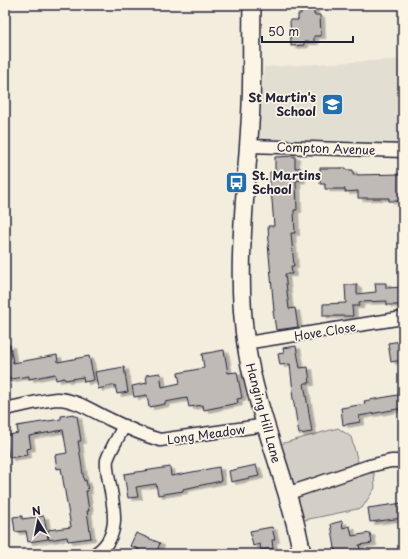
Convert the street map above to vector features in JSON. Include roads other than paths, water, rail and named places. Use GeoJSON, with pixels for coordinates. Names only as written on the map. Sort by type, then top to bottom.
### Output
{"type":"FeatureCollection","features":[{"type":"Feature","properties":{"kind":"street","name":"Hanging Hill Lane"},"geometry":{"type":"LineString","coordinates":[[252,5],[249,146],[241,262],[242,305],[246,343],[255,388],[302,554]]}},
{"type":"Feature","properties":{"kind":"street","name":"Compton Avenue"},"geometry":{"type":"LineString","coordinates":[[249,146],[403,151]]}},
{"type":"Feature","properties":{"kind":"street","name":"Hove Close"},"geometry":{"type":"LineString","coordinates":[[246,343],[403,318]]}},
{"type":"Feature","properties":{"kind":"street","name":"Long Meadow"},"geometry":{"type":"LineString","coordinates":[[5,409],[56,399],[76,403],[148,437],[160,440],[266,425]]}},
{"type":"Feature","properties":{"kind":"street"},"geometry":{"type":"LineString","coordinates":[[95,554],[101,550],[112,534],[115,516],[107,460],[124,426]]}},
{"type":"Feature","properties":{"kind":"street"},"geometry":{"type":"LineString","coordinates":[[286,494],[369,466],[390,461],[403,461]]}},
{"type":"Feature","properties":{"kind":"place","name":"St Martin's School"},"geometry":{"type":"Point","coordinates":[332,104]}},
{"type":"Feature","properties":{"kind":"place","name":"St. Martins School"},"geometry":{"type":"Point","coordinates":[236,182]}}]}
